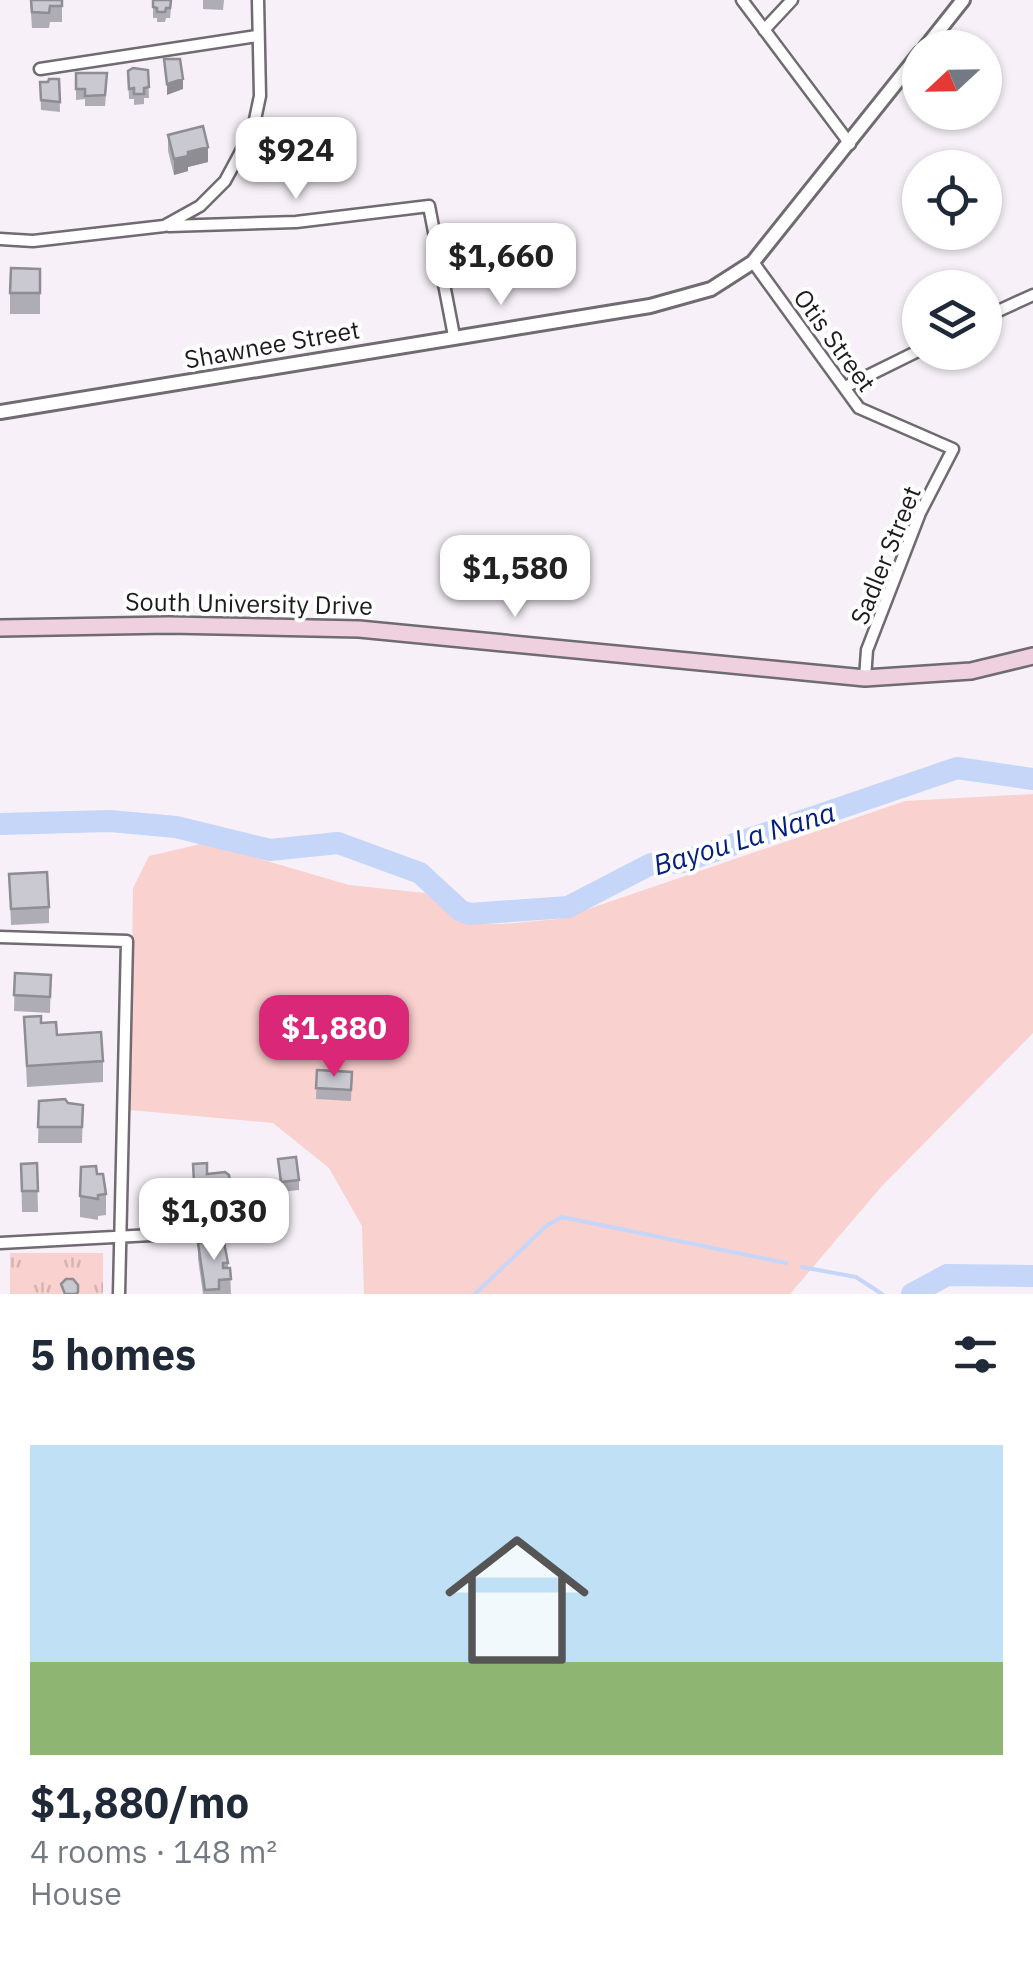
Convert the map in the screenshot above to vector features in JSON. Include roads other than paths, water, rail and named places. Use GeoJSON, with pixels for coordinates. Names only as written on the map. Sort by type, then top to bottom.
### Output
{"type":"FeatureCollection","features":[{"type":"Feature","properties":{"kind":"main road","name":"South University Drive"},"geometry":{"type":"LineString","coordinates":[[0,628],[169,625],[359,629],[865,678],[971,670],[1033,656]]}},
{"type":"Feature","properties":{"kind":"street"},"geometry":{"type":"LineString","coordinates":[[164,226],[200,206],[225,182],[253,129],[260,96],[258,0]]}},
{"type":"Feature","properties":{"kind":"street"},"geometry":{"type":"LineString","coordinates":[[742,0],[850,144]]}},
{"type":"Feature","properties":{"kind":"street"},"geometry":{"type":"LineString","coordinates":[[764,30],[792,0]]}},
{"type":"Feature","properties":{"kind":"street"},"geometry":{"type":"LineString","coordinates":[[939,30],[962,0]]}},
{"type":"Feature","properties":{"kind":"street"},"geometry":{"type":"LineString","coordinates":[[40,69],[257,36]]}},
{"type":"Feature","properties":{"kind":"street","name":"Shawnee Street"},"geometry":{"type":"LineString","coordinates":[[0,412],[690,296],[733,277],[753,262],[902,77]]}},
{"type":"Feature","properties":{"kind":"street"},"geometry":{"type":"LineString","coordinates":[[0,239],[33,241],[164,226],[296,222],[429,206],[454,336]]}},
{"type":"Feature","properties":{"kind":"street","name":"Otis Street"},"geometry":{"type":"LineString","coordinates":[[753,262],[859,408],[953,450]]}},
{"type":"Feature","properties":{"kind":"street"},"geometry":{"type":"LineString","coordinates":[[1002,309],[1033,295]]}},
{"type":"Feature","properties":{"kind":"street"},"geometry":{"type":"LineString","coordinates":[[844,387],[902,359]]}},
{"type":"Feature","properties":{"kind":"street","name":"Sadler Street"},"geometry":{"type":"LineString","coordinates":[[865,678],[867,650],[920,513],[953,450]]}},
{"type":"Feature","properties":{"kind":"street"},"geometry":{"type":"LineString","coordinates":[[0,937],[127,941],[119,1294]]}},
{"type":"Feature","properties":{"kind":"street"},"geometry":{"type":"LineString","coordinates":[[0,1243],[171,1234]]}},
{"type":"Feature","properties":{"kind":"waterway","name":"Bayou La Nana"},"geometry":{"type":"LineString","coordinates":[[0,824],[110,821],[176,827],[270,850],[338,843],[420,873],[461,911],[470,914],[568,907],[651,864],[682,862],[957,768],[1033,779]]}},
{"type":"Feature","properties":{"kind":"waterway"},"geometry":{"type":"LineString","coordinates":[[475,1294],[546,1226],[562,1217],[786,1263]]}},
{"type":"Feature","properties":{"kind":"waterway"},"geometry":{"type":"LineString","coordinates":[[802,1267],[856,1277],[882,1294]]}},
{"type":"Feature","properties":{"kind":"waterway"},"geometry":{"type":"LineString","coordinates":[[912,1294],[947,1275],[1033,1276]]}}]}
